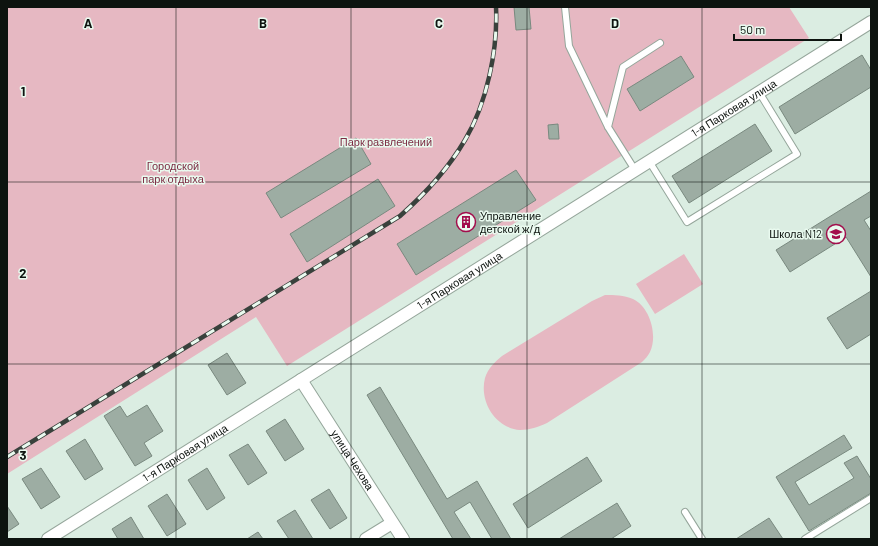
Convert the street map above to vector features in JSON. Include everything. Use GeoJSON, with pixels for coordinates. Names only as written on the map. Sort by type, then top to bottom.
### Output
{"type":"FeatureCollection","features":[{"type":"Feature","properties":{"kind":"street","name":"1-я Парковая улица"},"geometry":{"type":"LineString","coordinates":[[48,539],[871,22]]}},
{"type":"Feature","properties":{"kind":"street","name":"улица Чехова"},"geometry":{"type":"LineString","coordinates":[[302,380],[402,539]]}},
{"type":"Feature","properties":{"kind":"street"},"geometry":{"type":"LineString","coordinates":[[366,539],[392,523]]}},
{"type":"Feature","properties":{"kind":"lane"},"geometry":{"type":"LineString","coordinates":[[565,7],[569,46],[608,127],[635,170]]}},
{"type":"Feature","properties":{"kind":"lane"},"geometry":{"type":"LineString","coordinates":[[608,127],[624,67],[660,43]]}},
{"type":"Feature","properties":{"kind":"lane"},"geometry":{"type":"LineString","coordinates":[[649,161],[687,222],[797,154],[759,92]]}},
{"type":"Feature","properties":{"kind":"lane"},"geometry":{"type":"LineString","coordinates":[[805,539],[871,498]]}},
{"type":"Feature","properties":{"kind":"lane"},"geometry":{"type":"LineString","coordinates":[[685,512],[702,539]]}},
{"type":"Feature","properties":{"kind":"green space","name":"Городской парк отдыха"},"geometry":{"type":"Polygon","coordinates":[[[7,7],[789,7],[809,38],[287,366],[256,317],[7,474],[7,7]]]}},
{"type":"Feature","properties":{"kind":"green space"},"geometry":{"type":"Polygon","coordinates":[[[684,254],[703,284],[655,314],[636,284],[684,254]]]}},
{"type":"Feature","properties":{"kind":"green space"},"geometry":{"type":"Polygon","coordinates":[[[605,295],[633,299],[644,308],[648,315],[653,330],[653,338],[650,352],[642,362],[547,423],[537,427],[520,430],[511,428],[496,419],[484,396],[485,378],[492,366],[502,356],[592,301],[605,295]]]}},
{"type":"Feature","properties":{"kind":"building"},"geometry":{"type":"Polygon","coordinates":[[[514,7],[529,7],[531,29],[516,30],[514,7]]]}},
{"type":"Feature","properties":{"kind":"building"},"geometry":{"type":"Polygon","coordinates":[[[862,55],[871,70],[871,87],[795,134],[779,107],[862,55]]]}},
{"type":"Feature","properties":{"kind":"building"},"geometry":{"type":"Polygon","coordinates":[[[681,56],[694,77],[640,111],[627,89],[681,56]]]}},
{"type":"Feature","properties":{"kind":"building"},"geometry":{"type":"Polygon","coordinates":[[[558,124],[559,139],[549,139],[548,125],[558,124]]]}},
{"type":"Feature","properties":{"kind":"building"},"geometry":{"type":"Polygon","coordinates":[[[755,124],[772,151],[689,203],[672,176],[755,124]]]}},
{"type":"Feature","properties":{"kind":"building"},"geometry":{"type":"Polygon","coordinates":[[[356,138],[371,164],[281,218],[266,193],[356,138]]]}},
{"type":"Feature","properties":{"kind":"building","name":"Управление детской ж/д"},"geometry":{"type":"Polygon","coordinates":[[[516,170],[536,200],[416,275],[397,244],[516,170]]]}},
{"type":"Feature","properties":{"kind":"building"},"geometry":{"type":"Polygon","coordinates":[[[378,179],[395,206],[307,262],[290,234],[378,179]]]}},
{"type":"Feature","properties":{"kind":"building","name":"Школа N12"},"geometry":{"type":"Polygon","coordinates":[[[871,191],[871,216],[864,220],[871,231],[871,277],[846,237],[790,272],[776,250],[871,191]]]}},
{"type":"Feature","properties":{"kind":"building"},"geometry":{"type":"Polygon","coordinates":[[[871,291],[871,334],[847,349],[827,318],[871,291]]]}},
{"type":"Feature","properties":{"kind":"building"},"geometry":{"type":"Polygon","coordinates":[[[227,353],[246,383],[227,395],[208,365],[227,353]]]}},
{"type":"Feature","properties":{"kind":"building"},"geometry":{"type":"Polygon","coordinates":[[[380,387],[447,499],[477,481],[511,539],[492,539],[470,502],[454,512],[471,539],[453,539],[367,395],[380,387]]]}},
{"type":"Feature","properties":{"kind":"building"},"geometry":{"type":"Polygon","coordinates":[[[147,405],[163,431],[144,443],[152,456],[135,466],[104,416],[120,406],[127,417],[147,405]]]}},
{"type":"Feature","properties":{"kind":"building"},"geometry":{"type":"Polygon","coordinates":[[[285,419],[304,449],[285,461],[266,431],[285,419]]]}},
{"type":"Feature","properties":{"kind":"building"},"geometry":{"type":"Polygon","coordinates":[[[844,435],[852,448],[795,482],[809,505],[854,478],[844,463],[857,456],[871,479],[871,493],[809,531],[776,477],[844,435]]]}},
{"type":"Feature","properties":{"kind":"building"},"geometry":{"type":"Polygon","coordinates":[[[85,439],[103,469],[85,480],[66,451],[85,439]]]}},
{"type":"Feature","properties":{"kind":"building"},"geometry":{"type":"Polygon","coordinates":[[[248,444],[267,473],[248,485],[229,455],[248,444]]]}},
{"type":"Feature","properties":{"kind":"building"},"geometry":{"type":"Polygon","coordinates":[[[587,457],[602,481],[528,528],[513,504],[587,457]]]}},
{"type":"Feature","properties":{"kind":"building"},"geometry":{"type":"Polygon","coordinates":[[[41,468],[60,497],[41,509],[22,479],[41,468]]]}},
{"type":"Feature","properties":{"kind":"building"},"geometry":{"type":"Polygon","coordinates":[[[207,468],[225,498],[207,510],[188,480],[207,468]]]}},
{"type":"Feature","properties":{"kind":"building"},"geometry":{"type":"Polygon","coordinates":[[[329,489],[347,518],[330,529],[311,500],[329,489]]]}},
{"type":"Feature","properties":{"kind":"building"},"geometry":{"type":"Polygon","coordinates":[[[167,494],[186,524],[167,536],[148,506],[167,494]]]}},
{"type":"Feature","properties":{"kind":"building"},"geometry":{"type":"Polygon","coordinates":[[[617,503],[631,526],[611,539],[559,539],[617,503]]]}},
{"type":"Feature","properties":{"kind":"building"},"geometry":{"type":"Polygon","coordinates":[[[7,506],[19,524],[7,532],[7,506]]]}},
{"type":"Feature","properties":{"kind":"building"},"geometry":{"type":"Polygon","coordinates":[[[295,510],[313,539],[289,539],[277,521],[295,510]]]}},
{"type":"Feature","properties":{"kind":"building"},"geometry":{"type":"Polygon","coordinates":[[[131,517],[144,539],[118,539],[112,529],[131,517]]]}},
{"type":"Feature","properties":{"kind":"building"},"geometry":{"type":"Polygon","coordinates":[[[769,518],[783,539],[736,539],[769,518]]]}},
{"type":"Feature","properties":{"kind":"building"},"geometry":{"type":"Polygon","coordinates":[[[258,532],[263,539],[247,539],[258,532]]]}},
{"type":"Feature","properties":{"kind":"railway"},"geometry":{"type":"LineString","coordinates":[[7,457],[400,216],[409,208],[444,171],[465,140],[473,125],[490,75],[495,40],[496,7]]}},
{"type":"Feature","properties":{"kind":"place","name":"Управление детской ж/д"},"geometry":{"type":"Point","coordinates":[466,222]}},
{"type":"Feature","properties":{"kind":"place","name":"Школа N12"},"geometry":{"type":"Point","coordinates":[836,234]}},
{"type":"Feature","properties":{"kind":"park label","name":"Парк развлечений"},"geometry":{"type":"Point","coordinates":[386,142]}}]}
